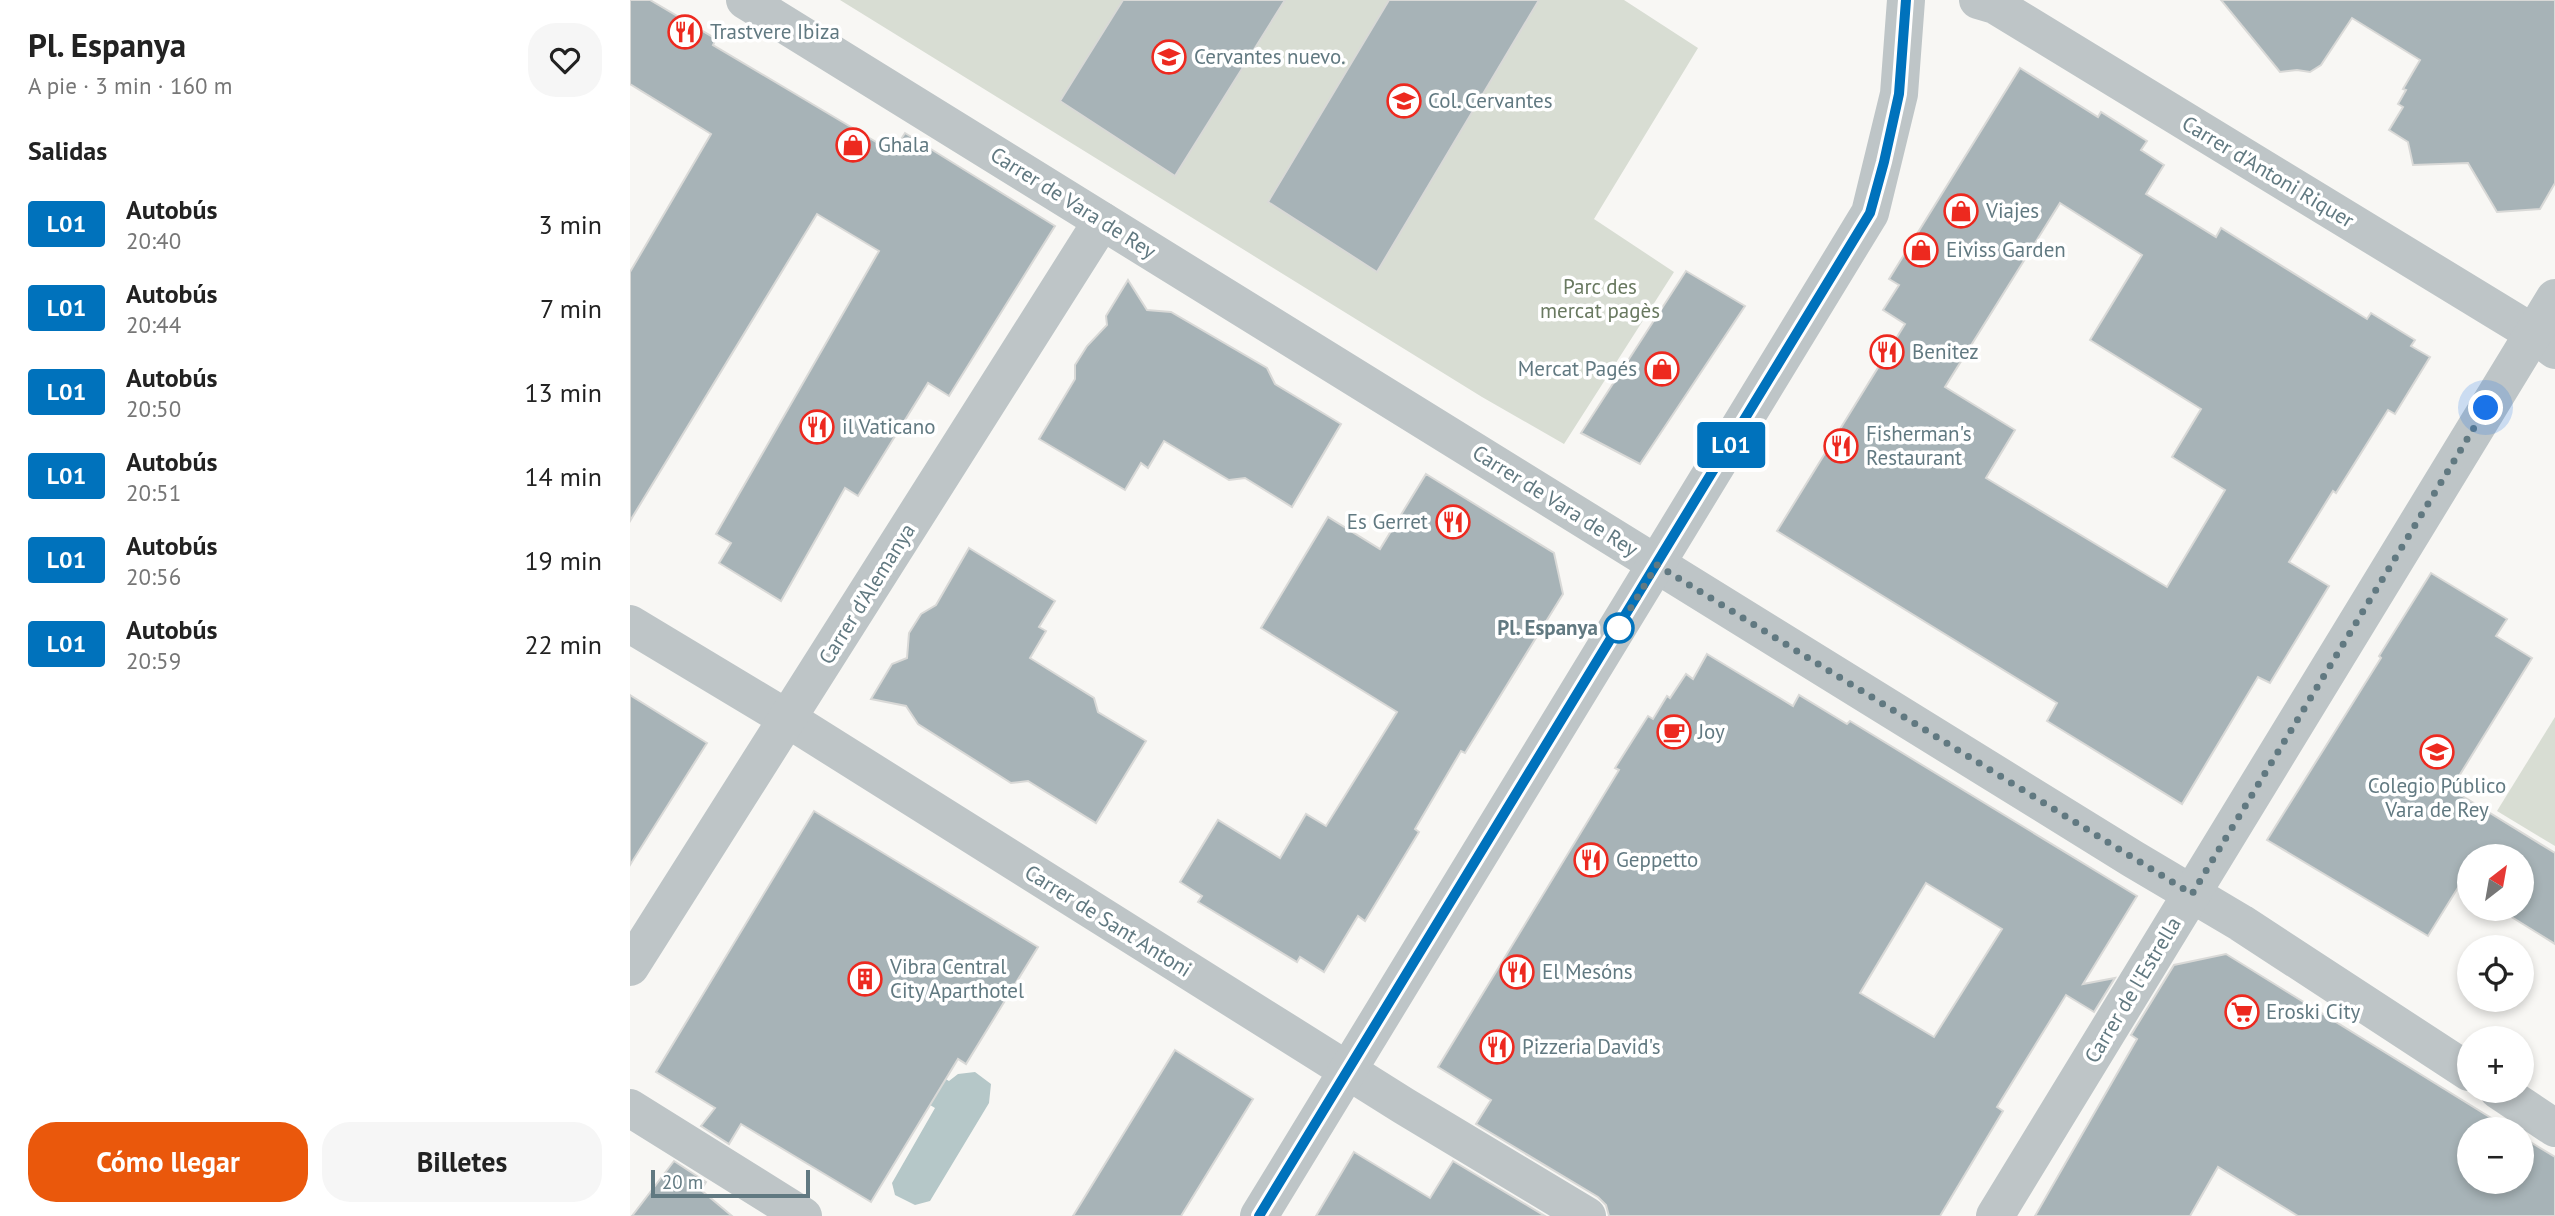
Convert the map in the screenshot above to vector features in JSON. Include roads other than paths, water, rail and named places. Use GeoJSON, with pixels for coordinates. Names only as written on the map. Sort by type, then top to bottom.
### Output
{"type":"FeatureCollection","features":[{"type":"Feature","properties":{"kind":"street","name":"Carrer de Vara de Rey"},"geometry":{"type":"LineString","coordinates":[[746,0],[1657,565],[2253,930],[2457,1064]]}},
{"type":"Feature","properties":{"kind":"street"},"geometry":{"type":"LineString","coordinates":[[1259,1216],[1870,213],[1899,94],[1906,0]]}},
{"type":"Feature","properties":{"kind":"street","name":"Carrer d'Antoni Riquer"},"geometry":{"type":"LineString","coordinates":[[1990,2],[2544,342]]}},
{"type":"Feature","properties":{"kind":"street","name":"Carrer d'Alemanya"},"geometry":{"type":"LineString","coordinates":[[630,967],[1102,221]]}},
{"type":"Feature","properties":{"kind":"street","name":"Carrer de l'Estrella"},"geometry":{"type":"LineString","coordinates":[[1995,1216],[2192,894],[2544,342],[2555,298]]}},
{"type":"Feature","properties":{"kind":"street","name":"Carrer de Sant Antoni"},"geometry":{"type":"LineString","coordinates":[[630,624],[788,719],[1348,1071],[1587,1216]]}},
{"type":"Feature","properties":{"kind":"street"},"geometry":{"type":"LineString","coordinates":[[2518,1103],[2555,1128]]}},
{"type":"Feature","properties":{"kind":"street"},"geometry":{"type":"LineString","coordinates":[[630,1108],[803,1216]]}},
{"type":"Feature","properties":{"kind":"place","name":"Trastvere Ibiza"},"geometry":{"type":"Point","coordinates":[685,32]}},
{"type":"Feature","properties":{"kind":"place","name":"Cervantes nuevo."},"geometry":{"type":"Point","coordinates":[1169,57]}},
{"type":"Feature","properties":{"kind":"place","name":"Col. Cervantes"},"geometry":{"type":"Point","coordinates":[1404,101]}},
{"type":"Feature","properties":{"kind":"place","name":"Ghala"},"geometry":{"type":"Point","coordinates":[853,145]}},
{"type":"Feature","properties":{"kind":"place","name":"Viajes"},"geometry":{"type":"Point","coordinates":[1961,211]}},
{"type":"Feature","properties":{"kind":"place","name":"Eiviss Garden"},"geometry":{"type":"Point","coordinates":[1921,250]}},
{"type":"Feature","properties":{"kind":"place","name":"Benitez"},"geometry":{"type":"Point","coordinates":[1887,352]}},
{"type":"Feature","properties":{"kind":"place","name":"Mercat Pagés"},"geometry":{"type":"Point","coordinates":[1662,369]}},
{"type":"Feature","properties":{"kind":"place","name":"il Vaticano"},"geometry":{"type":"Point","coordinates":[817,427]}},
{"type":"Feature","properties":{"kind":"place","name":"Fisherman's Restaurant"},"geometry":{"type":"Point","coordinates":[1841,446]}},
{"type":"Feature","properties":{"kind":"place","name":"Es Gerret"},"geometry":{"type":"Point","coordinates":[1453,522]}},
{"type":"Feature","properties":{"kind":"place","name":"Pl. Espanya"},"geometry":{"type":"Point","coordinates":[1619,628]}},
{"type":"Feature","properties":{"kind":"place","name":"Joy"},"geometry":{"type":"Point","coordinates":[1674,732]}},
{"type":"Feature","properties":{"kind":"place","name":"Colegio Público Vara de Rey"},"geometry":{"type":"Point","coordinates":[2437,752]}},
{"type":"Feature","properties":{"kind":"place","name":"Geppetto"},"geometry":{"type":"Point","coordinates":[1591,860]}},
{"type":"Feature","properties":{"kind":"place","name":"El Mesóns"},"geometry":{"type":"Point","coordinates":[1517,972]}},
{"type":"Feature","properties":{"kind":"place","name":"Vibra Central City Aparthotel"},"geometry":{"type":"Point","coordinates":[865,979]}},
{"type":"Feature","properties":{"kind":"place","name":"Eroski City"},"geometry":{"type":"Point","coordinates":[2242,1012]}},
{"type":"Feature","properties":{"kind":"place","name":"Pizzeria David's"},"geometry":{"type":"Point","coordinates":[1497,1047]}},
{"type":"Feature","properties":{"kind":"park label","name":"Parc des mercat pagès"},"geometry":{"type":"Point","coordinates":[1600,299]}}]}
